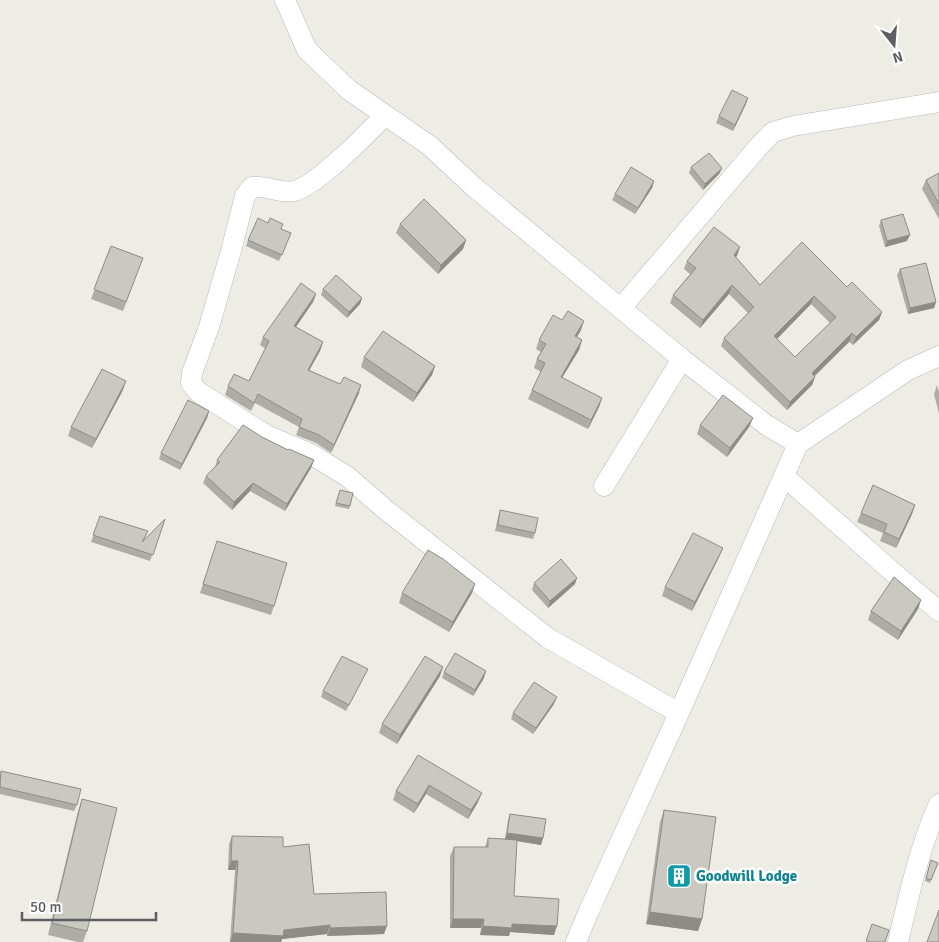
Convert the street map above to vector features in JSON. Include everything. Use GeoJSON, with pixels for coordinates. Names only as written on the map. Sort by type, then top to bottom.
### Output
{"type":"FeatureCollection","features":[{"type":"Feature","properties":{"kind":"street"},"geometry":{"type":"LineString","coordinates":[[285,0],[307,50],[349,90],[430,146],[474,188],[682,359],[765,424],[798,444]]}},
{"type":"Feature","properties":{"kind":"street"},"geometry":{"type":"LineString","coordinates":[[621,308],[773,132],[793,126],[939,102]]}},
{"type":"Feature","properties":{"kind":"street"},"geometry":{"type":"LineString","coordinates":[[385,115],[353,147],[302,189],[291,192],[260,186],[252,187],[245,196],[209,327],[192,373],[191,383],[197,391],[266,435],[311,454],[348,477],[386,510],[548,638],[679,713]]}},
{"type":"Feature","properties":{"kind":"street"},"geometry":{"type":"LineString","coordinates":[[576,942],[798,444],[908,370],[939,356]]}},
{"type":"Feature","properties":{"kind":"street"},"geometry":{"type":"LineString","coordinates":[[604,486],[682,359]]}},
{"type":"Feature","properties":{"kind":"street"},"geometry":{"type":"LineString","coordinates":[[785,476],[939,611]]}},
{"type":"Feature","properties":{"kind":"street"},"geometry":{"type":"LineString","coordinates":[[898,942],[924,840],[939,804]]}},
{"type":"Feature","properties":{"kind":"building"},"geometry":{"type":"Polygon","coordinates":[[[732,90],[748,98],[735,125],[719,116],[732,90]]]}},
{"type":"Feature","properties":{"kind":"building"},"geometry":{"type":"Polygon","coordinates":[[[709,153],[722,168],[705,184],[691,167],[709,153]]]}},
{"type":"Feature","properties":{"kind":"building"},"geometry":{"type":"Polygon","coordinates":[[[631,167],[654,181],[638,208],[615,194],[631,167]]]}},
{"type":"Feature","properties":{"kind":"building"},"geometry":{"type":"Polygon","coordinates":[[[939,173],[939,204],[926,180],[939,173]]]}},
{"type":"Feature","properties":{"kind":"building"},"geometry":{"type":"Polygon","coordinates":[[[424,199],[466,240],[441,265],[400,224],[424,199]]]}},
{"type":"Feature","properties":{"kind":"building"},"geometry":{"type":"Polygon","coordinates":[[[903,214],[910,235],[887,241],[881,220],[903,214]]]}},
{"type":"Feature","properties":{"kind":"building"},"geometry":{"type":"Polygon","coordinates":[[[258,218],[268,223],[270,218],[283,224],[281,229],[291,233],[282,255],[248,240],[258,218]]]}},
{"type":"Feature","properties":{"kind":"building"},"geometry":{"type":"Polygon","coordinates":[[[714,227],[740,247],[734,255],[760,285],[802,242],[847,287],[852,282],[882,312],[856,337],[852,333],[812,373],[815,377],[790,402],[724,338],[754,307],[732,285],[703,320],[673,295],[696,268],[687,261],[714,227]],[[814,296],[774,336],[795,357],[836,317],[814,296]]]}},
{"type":"Feature","properties":{"kind":"building"},"geometry":{"type":"Polygon","coordinates":[[[111,246],[143,258],[126,302],[94,289],[111,246]]]}},
{"type":"Feature","properties":{"kind":"building"},"geometry":{"type":"Polygon","coordinates":[[[926,263],[936,302],[910,308],[900,269],[926,263]]]}},
{"type":"Feature","properties":{"kind":"building"},"geometry":{"type":"Polygon","coordinates":[[[336,275],[362,298],[349,312],[323,289],[336,275]]]}},
{"type":"Feature","properties":{"kind":"building"},"geometry":{"type":"Polygon","coordinates":[[[301,283],[316,294],[294,326],[323,342],[308,370],[340,384],[344,377],[361,385],[334,445],[319,435],[299,427],[302,419],[258,394],[254,403],[228,386],[234,374],[249,381],[269,341],[263,337],[301,283]]]}},
{"type":"Feature","properties":{"kind":"building"},"geometry":{"type":"Polygon","coordinates":[[[568,311],[584,321],[575,336],[582,340],[561,377],[602,398],[591,420],[532,390],[545,363],[537,359],[546,344],[539,340],[553,315],[562,320],[568,311]]]}},
{"type":"Feature","properties":{"kind":"building"},"geometry":{"type":"Polygon","coordinates":[[[383,331],[435,366],[417,393],[364,357],[383,331]]]}},
{"type":"Feature","properties":{"kind":"building"},"geometry":{"type":"Polygon","coordinates":[[[102,369],[126,381],[96,439],[71,427],[102,369]]]}},
{"type":"Feature","properties":{"kind":"building"},"geometry":{"type":"Polygon","coordinates":[[[723,395],[753,418],[730,448],[700,425],[723,395]]]}},
{"type":"Feature","properties":{"kind":"building"},"geometry":{"type":"Polygon","coordinates":[[[188,400],[209,411],[182,464],[161,453],[188,400]]]}},
{"type":"Feature","properties":{"kind":"building"},"geometry":{"type":"Polygon","coordinates":[[[243,425],[288,450],[314,460],[287,504],[253,483],[234,502],[206,476],[220,462],[217,460],[243,425]]]}},
{"type":"Feature","properties":{"kind":"building"},"geometry":{"type":"Polygon","coordinates":[[[873,485],[915,505],[899,539],[884,532],[887,524],[861,513],[873,485]]]}},
{"type":"Feature","properties":{"kind":"building"},"geometry":{"type":"Polygon","coordinates":[[[340,490],[353,493],[350,506],[336,503],[340,490]]]}},
{"type":"Feature","properties":{"kind":"building"},"geometry":{"type":"Polygon","coordinates":[[[500,510],[538,518],[535,533],[498,525],[500,510]]]}},
{"type":"Feature","properties":{"kind":"building"},"geometry":{"type":"Polygon","coordinates":[[[100,516],[148,531],[142,542],[165,519],[153,555],[93,535],[100,516]]]}},
{"type":"Feature","properties":{"kind":"building"},"geometry":{"type":"Polygon","coordinates":[[[693,533],[723,548],[695,602],[665,587],[693,533]]]}},
{"type":"Feature","properties":{"kind":"building"},"geometry":{"type":"Polygon","coordinates":[[[217,541],[287,563],[274,606],[203,584],[217,541]]]}},
{"type":"Feature","properties":{"kind":"building"},"geometry":{"type":"Polygon","coordinates":[[[428,550],[475,584],[453,622],[402,593],[428,550]]]}},
{"type":"Feature","properties":{"kind":"building"},"geometry":{"type":"Polygon","coordinates":[[[561,559],[577,578],[550,601],[534,583],[561,559]]]}},
{"type":"Feature","properties":{"kind":"building"},"geometry":{"type":"Polygon","coordinates":[[[894,577],[921,600],[901,631],[871,611],[894,577]]]}},
{"type":"Feature","properties":{"kind":"building"},"geometry":{"type":"Polygon","coordinates":[[[455,653],[486,671],[475,690],[444,672],[455,653]]]}},
{"type":"Feature","properties":{"kind":"building"},"geometry":{"type":"Polygon","coordinates":[[[342,656],[368,669],[349,705],[323,691],[342,656]]]}},
{"type":"Feature","properties":{"kind":"building"},"geometry":{"type":"Polygon","coordinates":[[[425,656],[443,667],[400,735],[382,724],[425,656]]]}},
{"type":"Feature","properties":{"kind":"building"},"geometry":{"type":"Polygon","coordinates":[[[534,682],[557,697],[536,728],[513,713],[534,682]]]}},
{"type":"Feature","properties":{"kind":"building"},"geometry":{"type":"Polygon","coordinates":[[[418,755],[482,793],[471,810],[429,785],[418,804],[396,791],[418,755]]]}},
{"type":"Feature","properties":{"kind":"building"},"geometry":{"type":"Polygon","coordinates":[[[1,771],[81,789],[77,805],[0,787],[1,771]]]}},
{"type":"Feature","properties":{"kind":"building"},"geometry":{"type":"Polygon","coordinates":[[[82,799],[117,808],[87,931],[52,923],[82,799]]]}},
{"type":"Feature","properties":{"kind":"building","name":"Goodwill Lodge"},"geometry":{"type":"Polygon","coordinates":[[[664,810],[716,817],[702,919],[650,912],[664,810]]]}},
{"type":"Feature","properties":{"kind":"building"},"geometry":{"type":"Polygon","coordinates":[[[510,814],[546,819],[543,838],[507,833],[510,814]]]}},
{"type":"Feature","properties":{"kind":"building"},"geometry":{"type":"Polygon","coordinates":[[[232,836],[283,837],[283,847],[309,844],[314,894],[386,892],[387,926],[330,928],[330,925],[284,930],[283,936],[233,933],[238,861],[231,861],[232,836]]]}},
{"type":"Feature","properties":{"kind":"building"},"geometry":{"type":"Polygon","coordinates":[[[488,838],[517,840],[514,896],[559,899],[557,926],[512,924],[512,928],[483,926],[484,919],[453,919],[454,847],[488,847],[488,838]]]}},
{"type":"Feature","properties":{"kind":"building"},"geometry":{"type":"Polygon","coordinates":[[[931,860],[938,863],[931,880],[926,878],[931,860]]]}},
{"type":"Feature","properties":{"kind":"building"},"geometry":{"type":"Polygon","coordinates":[[[939,910],[939,942],[927,942],[939,910]]]}},
{"type":"Feature","properties":{"kind":"building"},"geometry":{"type":"Polygon","coordinates":[[[872,924],[889,930],[885,942],[866,941],[872,924]]]}},
{"type":"Feature","properties":{"kind":"place","name":"Goodwill Lodge"},"geometry":{"type":"Point","coordinates":[679,876]}}]}
